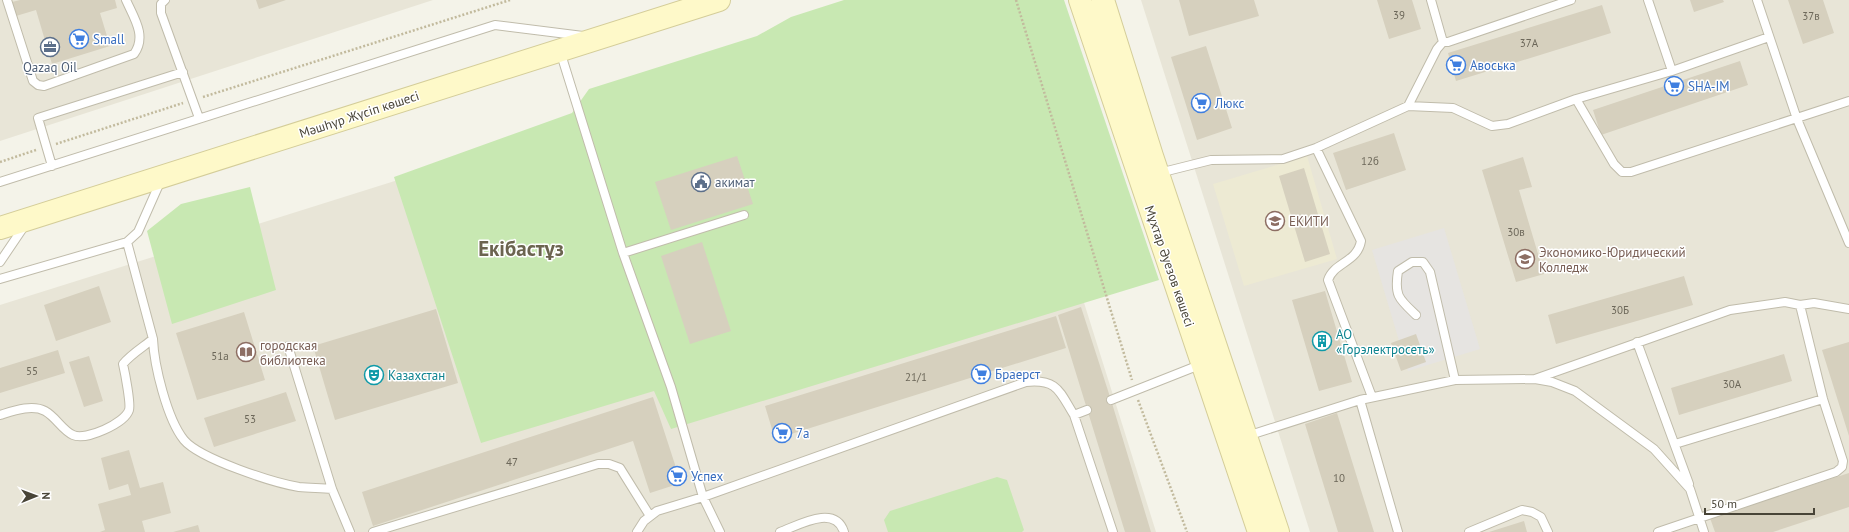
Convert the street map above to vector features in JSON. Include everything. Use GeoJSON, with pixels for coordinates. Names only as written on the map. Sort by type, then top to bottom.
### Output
{"type":"FeatureCollection","features":[{"type":"Feature","properties":{"kind":"street","name":"Мәшһүр Жүсіп көшесі"},"geometry":{"type":"LineString","coordinates":[[0,228],[719,0]]}},
{"type":"Feature","properties":{"kind":"street","name":"Мұхтар Әуезов көшесі"},"geometry":{"type":"LineString","coordinates":[[1080,0],[1211,360],[1238,439],[1278,532]]}},
{"type":"Feature","properties":{"kind":"street","name":"Мұхтар Әуезов көшесі"},"geometry":{"type":"LineString","coordinates":[[1103,0],[1158,174],[1211,360]]}},
{"type":"Feature","properties":{"kind":"street","name":"Мұхтар Әуезов көшесі"},"geometry":{"type":"LineString","coordinates":[[1238,439],[1259,532]]}},
{"type":"Feature","properties":{"kind":"lane"},"geometry":{"type":"LineString","coordinates":[[7,0],[33,80],[44,86],[134,54],[139,48],[141,35],[126,0]]}},
{"type":"Feature","properties":{"kind":"lane"},"geometry":{"type":"LineString","coordinates":[[1431,0],[1443,42]]}},
{"type":"Feature","properties":{"kind":"lane"},"geometry":{"type":"LineString","coordinates":[[1408,106],[1437,49],[1443,42],[1448,42],[1571,0]]}},
{"type":"Feature","properties":{"kind":"lane"},"geometry":{"type":"LineString","coordinates":[[1648,0],[1672,71]]}},
{"type":"Feature","properties":{"kind":"lane"},"geometry":{"type":"LineString","coordinates":[[1757,0],[1797,119],[1849,243]]}},
{"type":"Feature","properties":{"kind":"lane"},"geometry":{"type":"LineString","coordinates":[[163,1],[161,13],[199,118]]}},
{"type":"Feature","properties":{"kind":"lane"},"geometry":{"type":"LineString","coordinates":[[0,182],[495,25],[597,38]]}},
{"type":"Feature","properties":{"kind":"lane"},"geometry":{"type":"LineString","coordinates":[[1158,174],[1211,160],[1283,159],[1316,148],[1408,106],[1453,108],[1492,126],[1508,124],[1576,99],[1672,71],[1769,37]]}},
{"type":"Feature","properties":{"kind":"lane"},"geometry":{"type":"LineString","coordinates":[[560,50],[624,253],[671,387],[703,497],[720,532]]}},
{"type":"Feature","properties":{"kind":"lane"},"geometry":{"type":"LineString","coordinates":[[52,166],[38,118],[183,72]]}},
{"type":"Feature","properties":{"kind":"lane"},"geometry":{"type":"LineString","coordinates":[[1576,99],[1614,164],[1622,172],[1631,172],[1849,101]]}},
{"type":"Feature","properties":{"kind":"lane"},"geometry":{"type":"LineString","coordinates":[[1316,148],[1361,242],[1360,250],[1352,258],[1331,273],[1328,280],[1372,397]]}},
{"type":"Feature","properties":{"kind":"lane"},"geometry":{"type":"LineString","coordinates":[[0,279],[126,242],[138,232],[163,176]]}},
{"type":"Feature","properties":{"kind":"lane"},"geometry":{"type":"LineString","coordinates":[[624,253],[744,215]]}},
{"type":"Feature","properties":{"kind":"lane"},"geometry":{"type":"LineString","coordinates":[[0,262],[29,219]]}},
{"type":"Feature","properties":{"kind":"lane"},"geometry":{"type":"LineString","coordinates":[[126,242],[153,339],[157,365],[170,413],[174,426],[185,441],[209,457],[255,475],[298,487],[332,489]]}},
{"type":"Feature","properties":{"kind":"lane"},"geometry":{"type":"LineString","coordinates":[[1416,315],[1401,301],[1396,287],[1398,271],[1412,262],[1423,262],[1430,272],[1455,380]]}},
{"type":"Feature","properties":{"kind":"lane"},"geometry":{"type":"LineString","coordinates":[[1535,379],[1730,310],[1785,302],[1800,305],[1814,304],[1849,309]]}},
{"type":"Feature","properties":{"kind":"lane"},"geometry":{"type":"LineString","coordinates":[[1658,532],[1836,472],[1842,466],[1843,461],[1823,399],[1800,305]]}},
{"type":"Feature","properties":{"kind":"lane"},"geometry":{"type":"LineString","coordinates":[[0,415],[15,410],[32,409],[45,411],[74,436],[90,436],[123,420],[130,410],[123,364],[128,358],[137,353],[153,339]]}},
{"type":"Feature","properties":{"kind":"lane"},"geometry":{"type":"LineString","coordinates":[[1637,342],[1675,444],[1704,532]]}},
{"type":"Feature","properties":{"kind":"lane"},"geometry":{"type":"LineString","coordinates":[[288,346],[332,489],[350,532]]}},
{"type":"Feature","properties":{"kind":"lane"},"geometry":{"type":"LineString","coordinates":[[1111,400],[1135,392],[1211,360]]}},
{"type":"Feature","properties":{"kind":"lane"},"geometry":{"type":"LineString","coordinates":[[1238,439],[1360,400],[1455,380],[1535,379],[1552,382],[1575,391],[1654,449],[1690,489]]}},
{"type":"Feature","properties":{"kind":"lane"},"geometry":{"type":"LineString","coordinates":[[637,532],[644,521],[656,511],[703,497],[1026,382],[1042,381],[1057,387],[1074,415],[1113,532]]}},
{"type":"Feature","properties":{"kind":"lane"},"geometry":{"type":"LineString","coordinates":[[1675,444],[1823,399]]}},
{"type":"Feature","properties":{"kind":"lane"},"geometry":{"type":"LineString","coordinates":[[1360,400],[1398,532]]}},
{"type":"Feature","properties":{"kind":"lane"},"geometry":{"type":"LineString","coordinates":[[1074,415],[1087,410]]}},
{"type":"Feature","properties":{"kind":"lane"},"geometry":{"type":"LineString","coordinates":[[373,532],[598,464],[609,464],[620,468],[650,516]]}},
{"type":"Feature","properties":{"kind":"lane"},"geometry":{"type":"LineString","coordinates":[[1469,532],[1522,510],[1532,512],[1540,517],[1548,532]]}},
{"type":"Feature","properties":{"kind":"lane"},"geometry":{"type":"LineString","coordinates":[[780,532],[814,519],[830,517],[842,524],[844,532]]}},
{"type":"Feature","properties":{"kind":"path"},"geometry":{"type":"LineString","coordinates":[[0,162],[510,0]]}},
{"type":"Feature","properties":{"kind":"path"},"geometry":{"type":"LineString","coordinates":[[1016,0],[1135,392],[1187,532]]}},
{"type":"Feature","properties":{"kind":"shaded area"},"geometry":{"type":"Polygon","coordinates":[[[0,0],[433,0],[0,141],[0,0]]]}},
{"type":"Feature","properties":{"kind":"shaded area"},"geometry":{"type":"Polygon","coordinates":[[[971,0],[989,0],[1156,532],[0,532],[0,305],[971,0]]]}},
{"type":"Feature","properties":{"kind":"shaded area"},"geometry":{"type":"Polygon","coordinates":[[[1141,0],[1849,0],[1849,532],[1310,532],[1141,0]]]}},
{"type":"Feature","properties":{"kind":"shaded area","name":"ЕКИТИ"},"geometry":{"type":"Polygon","coordinates":[[[1307,156],[1337,259],[1244,286],[1213,184],[1307,156]]]}},
{"type":"Feature","properties":{"kind":"shaded area"},"geometry":{"type":"Polygon","coordinates":[[[1444,228],[1480,349],[1408,371],[1372,250],[1444,228]]]}},
{"type":"Feature","properties":{"kind":"green space"},"geometry":{"type":"Polygon","coordinates":[[[844,0],[1064,0],[1159,280],[671,429],[654,391],[481,443],[394,177],[572,113],[589,89],[757,36],[791,17],[844,0]]]}},
{"type":"Feature","properties":{"kind":"green space"},"geometry":{"type":"Polygon","coordinates":[[[250,187],[276,290],[172,324],[147,231],[181,204],[250,187]]]}},
{"type":"Feature","properties":{"kind":"green space"},"geometry":{"type":"Polygon","coordinates":[[[997,477],[1007,480],[1024,530],[1022,532],[888,532],[884,520],[890,511],[997,477]]]}},
{"type":"Feature","properties":{"kind":"building"},"geometry":{"type":"Polygon","coordinates":[[[20,0],[115,0],[117,8],[100,13],[110,46],[52,64],[36,10],[16,16],[12,2],[20,0]]]}},
{"type":"Feature","properties":{"kind":"building"},"geometry":{"type":"Polygon","coordinates":[[[256,0],[286,0],[259,9],[256,0]]]}},
{"type":"Feature","properties":{"kind":"building"},"geometry":{"type":"Polygon","coordinates":[[[1179,0],[1254,0],[1259,16],[1189,36],[1179,0]]]}},
{"type":"Feature","properties":{"kind":"building"},"geometry":{"type":"Polygon","coordinates":[[[1377,0],[1412,0],[1421,29],[1389,39],[1377,0]]]}},
{"type":"Feature","properties":{"kind":"building"},"geometry":{"type":"Polygon","coordinates":[[[1690,0],[1723,0],[1724,2],[1694,12],[1690,0]]]}},
{"type":"Feature","properties":{"kind":"building"},"geometry":{"type":"Polygon","coordinates":[[[1788,0],[1823,0],[1834,33],[1803,44],[1788,0]]]}},
{"type":"Feature","properties":{"kind":"building"},"geometry":{"type":"Polygon","coordinates":[[[1602,5],[1611,33],[1456,81],[1448,53],[1602,5]]]}},
{"type":"Feature","properties":{"kind":"building"},"geometry":{"type":"Polygon","coordinates":[[[1206,46],[1232,128],[1197,140],[1171,57],[1206,46]]]}},
{"type":"Feature","properties":{"kind":"building"},"geometry":{"type":"Polygon","coordinates":[[[1740,61],[1748,85],[1601,135],[1593,110],[1740,61]]]}},
{"type":"Feature","properties":{"kind":"building"},"geometry":{"type":"Polygon","coordinates":[[[1394,133],[1406,170],[1346,190],[1333,153],[1394,133]]]}},
{"type":"Feature","properties":{"kind":"building"},"geometry":{"type":"Polygon","coordinates":[[[737,156],[753,204],[671,230],[655,182],[737,156]]]}},
{"type":"Feature","properties":{"kind":"building"},"geometry":{"type":"Polygon","coordinates":[[[1523,157],[1532,187],[1519,190],[1544,274],[1516,282],[1482,170],[1523,157]]]}},
{"type":"Feature","properties":{"kind":"building"},"geometry":{"type":"Polygon","coordinates":[[[1304,168],[1330,254],[1305,262],[1279,176],[1304,168]]]}},
{"type":"Feature","properties":{"kind":"building"},"geometry":{"type":"Polygon","coordinates":[[[702,242],[731,331],[690,344],[661,256],[702,242]]]}},
{"type":"Feature","properties":{"kind":"building"},"geometry":{"type":"Polygon","coordinates":[[[1684,276],[1693,305],[1556,344],[1548,315],[1684,276]]]}},
{"type":"Feature","properties":{"kind":"building"},"geometry":{"type":"Polygon","coordinates":[[[99,286],[111,322],[56,341],[44,305],[99,286]]]}},
{"type":"Feature","properties":{"kind":"building","name":"АО «Горэлектросеть»"},"geometry":{"type":"Polygon","coordinates":[[[1325,291],[1352,382],[1319,391],[1292,300],[1325,291]]]}},
{"type":"Feature","properties":{"kind":"building"},"geometry":{"type":"Polygon","coordinates":[[[1081,307],[1151,532],[1125,532],[1058,315],[1081,307]]]}},
{"type":"Feature","properties":{"kind":"building"},"geometry":{"type":"Polygon","coordinates":[[[436,309],[458,383],[335,420],[313,346],[436,309]]]}},
{"type":"Feature","properties":{"kind":"building"},"geometry":{"type":"Polygon","coordinates":[[[244,312],[265,380],[197,400],[176,333],[244,312]]]}},
{"type":"Feature","properties":{"kind":"building"},"geometry":{"type":"Polygon","coordinates":[[[1056,316],[1066,348],[775,439],[765,406],[1056,316]]]}},
{"type":"Feature","properties":{"kind":"building"},"geometry":{"type":"Polygon","coordinates":[[[1416,334],[1426,362],[1401,371],[1391,343],[1416,334]]]}},
{"type":"Feature","properties":{"kind":"building"},"geometry":{"type":"Polygon","coordinates":[[[1849,342],[1849,436],[1822,350],[1849,342]]]}},
{"type":"Feature","properties":{"kind":"building"},"geometry":{"type":"Polygon","coordinates":[[[58,350],[65,373],[0,393],[0,368],[58,350]]]}},
{"type":"Feature","properties":{"kind":"building"},"geometry":{"type":"Polygon","coordinates":[[[1784,354],[1792,381],[1679,415],[1671,388],[1784,354]]]}},
{"type":"Feature","properties":{"kind":"building"},"geometry":{"type":"Polygon","coordinates":[[[89,356],[103,401],[84,407],[69,362],[89,356]]]}},
{"type":"Feature","properties":{"kind":"building"},"geometry":{"type":"Polygon","coordinates":[[[286,392],[296,421],[214,447],[204,418],[286,392]]]}},
{"type":"Feature","properties":{"kind":"building"},"geometry":{"type":"Polygon","coordinates":[[[653,397],[681,483],[650,493],[633,441],[373,526],[362,492],[653,397]]]}},
{"type":"Feature","properties":{"kind":"building"},"geometry":{"type":"Polygon","coordinates":[[[1337,413],[1374,532],[1338,532],[1305,424],[1337,413]]]}},
{"type":"Feature","properties":{"kind":"building"},"geometry":{"type":"Polygon","coordinates":[[[129,450],[140,488],[163,482],[171,513],[142,521],[145,532],[100,532],[105,530],[98,504],[131,495],[128,484],[109,490],[101,458],[129,450]]]}},
{"type":"Feature","properties":{"kind":"building"},"geometry":{"type":"Polygon","coordinates":[[[1849,473],[1849,507],[1773,532],[1715,532],[1710,518],[1849,473]]]}},
{"type":"Feature","properties":{"kind":"building"},"geometry":{"type":"Polygon","coordinates":[[[1524,521],[1527,532],[1489,532],[1524,521]]]}},
{"type":"Feature","properties":{"kind":"building"},"geometry":{"type":"Polygon","coordinates":[[[198,525],[200,532],[173,532],[198,525]]]}},
{"type":"Feature","properties":{"kind":"place","name":"Small"},"geometry":{"type":"Point","coordinates":[79,39]}},
{"type":"Feature","properties":{"kind":"place","name":"Qazaq Oil"},"geometry":{"type":"Point","coordinates":[50,47]}},
{"type":"Feature","properties":{"kind":"place","name":"Авоська"},"geometry":{"type":"Point","coordinates":[1456,65]}},
{"type":"Feature","properties":{"kind":"place","name":"SHA-IM"},"geometry":{"type":"Point","coordinates":[1674,86]}},
{"type":"Feature","properties":{"kind":"place","name":"Люкс"},"geometry":{"type":"Point","coordinates":[1201,103]}},
{"type":"Feature","properties":{"kind":"place","name":"акимат"},"geometry":{"type":"Point","coordinates":[701,182]}},
{"type":"Feature","properties":{"kind":"place","name":"ЕКИТИ"},"geometry":{"type":"Point","coordinates":[1275,221]}},
{"type":"Feature","properties":{"kind":"place","name":"Экономико-Юридический Колледж"},"geometry":{"type":"Point","coordinates":[1525,259]}},
{"type":"Feature","properties":{"kind":"place","name":"АО «Горэлектросеть»"},"geometry":{"type":"Point","coordinates":[1322,341]}},
{"type":"Feature","properties":{"kind":"place","name":"городская библиотека"},"geometry":{"type":"Point","coordinates":[246,352]}},
{"type":"Feature","properties":{"kind":"place","name":"Браерст"},"geometry":{"type":"Point","coordinates":[981,374]}},
{"type":"Feature","properties":{"kind":"place","name":"Казахстан"},"geometry":{"type":"Point","coordinates":[374,375]}},
{"type":"Feature","properties":{"kind":"place","name":"7а"},"geometry":{"type":"Point","coordinates":[782,433]}},
{"type":"Feature","properties":{"kind":"place","name":"Успех"},"geometry":{"type":"Point","coordinates":[677,476]}},
{"type":"Feature","properties":{"kind":"district","name":"Екібастұз"},"geometry":{"type":"Point","coordinates":[521,249]}}]}
